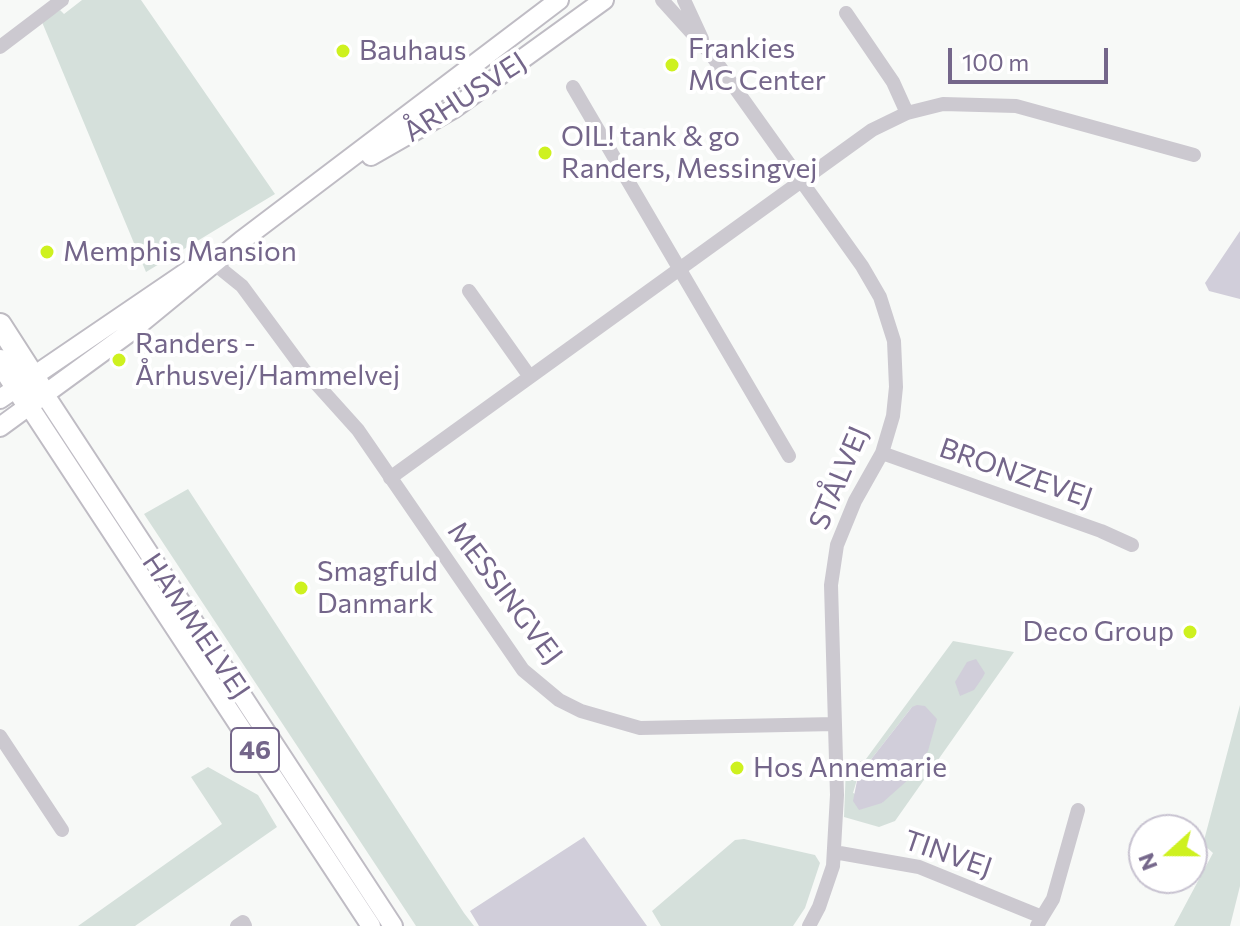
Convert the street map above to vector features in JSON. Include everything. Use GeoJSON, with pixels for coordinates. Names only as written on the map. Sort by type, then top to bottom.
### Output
{"type":"FeatureCollection","features":[{"type":"Feature","properties":{"kind":"highway","name":"HAMMELVEJ"},"geometry":{"type":"LineString","coordinates":[[0,325],[26,392]]}},
{"type":"Feature","properties":{"kind":"highway"},"geometry":{"type":"LineString","coordinates":[[0,346],[26,392]]}},
{"type":"Feature","properties":{"kind":"highway","name":"HAMMELVEJ"},"geometry":{"type":"LineString","coordinates":[[0,361],[26,392]]}},
{"type":"Feature","properties":{"kind":"main road","name":"ÅRHUSVEJ"},"geometry":{"type":"LineString","coordinates":[[26,392],[216,265],[241,241],[320,185],[559,0]]}},
{"type":"Feature","properties":{"kind":"main road"},"geometry":{"type":"LineString","coordinates":[[453,109],[484,75],[583,0]]}},
{"type":"Feature","properties":{"kind":"main road","name":"ÅRHUSVEJ"},"geometry":{"type":"LineString","coordinates":[[320,185],[453,109],[604,0]]}},
{"type":"Feature","properties":{"kind":"main road","name":"ÅRHUSVEJ"},"geometry":{"type":"LineString","coordinates":[[0,427],[26,392],[188,270],[222,248],[241,241]]}},
{"type":"Feature","properties":{"kind":"main road","name":"HAMMELVEJ"},"geometry":{"type":"LineString","coordinates":[[26,392],[149,556],[393,926]]}},
{"type":"Feature","properties":{"kind":"main road","name":"HAMMELVEJ"},"geometry":{"type":"LineString","coordinates":[[26,392],[371,926]]}},
{"type":"Feature","properties":{"kind":"street"},"geometry":{"type":"LineString","coordinates":[[0,47],[62,0]]}},
{"type":"Feature","properties":{"kind":"street","name":"STÅLVEJ"},"geometry":{"type":"LineString","coordinates":[[662,0],[710,53],[803,181],[880,297],[894,341],[896,387],[893,416],[882,453],[855,501],[837,545],[831,585],[835,724],[834,852],[819,907],[809,926]]}},
{"type":"Feature","properties":{"kind":"street","name":"STÅLVEJ"},"geometry":{"type":"LineString","coordinates":[[684,0],[710,53]]}},
{"type":"Feature","properties":{"kind":"street"},"geometry":{"type":"LineString","coordinates":[[846,13],[893,82],[907,113]]}},
{"type":"Feature","properties":{"kind":"street"},"geometry":{"type":"LineString","coordinates":[[573,87],[789,456]]}},
{"type":"Feature","properties":{"kind":"street"},"geometry":{"type":"LineString","coordinates":[[390,478],[872,130],[907,113],[943,104],[1016,106],[1194,155]]}},
{"type":"Feature","properties":{"kind":"street","name":"MESSINGVEJ"},"geometry":{"type":"LineString","coordinates":[[216,265],[242,286],[304,370],[358,430],[514,658],[559,700],[581,711],[640,728],[835,724]]}},
{"type":"Feature","properties":{"kind":"street"},"geometry":{"type":"LineString","coordinates":[[469,291],[530,377]]}},
{"type":"Feature","properties":{"kind":"street","name":"BRONZEVEJ"},"geometry":{"type":"LineString","coordinates":[[882,453],[1101,531],[1132,545]]}},
{"type":"Feature","properties":{"kind":"street"},"geometry":{"type":"LineString","coordinates":[[0,736],[62,830]]}},
{"type":"Feature","properties":{"kind":"street","name":"TINVEJ"},"geometry":{"type":"LineString","coordinates":[[834,852],[919,867],[1040,922],[1053,899],[1078,810]]}},
{"type":"Feature","properties":{"kind":"street"},"geometry":{"type":"LineString","coordinates":[[237,926],[243,922],[245,926]]}},
{"type":"Feature","properties":{"kind":"shaded area"},"geometry":{"type":"Polygon","coordinates":[[[82,0],[141,0],[275,194],[146,272],[42,22],[60,10],[64,14],[82,0]]]}},
{"type":"Feature","properties":{"kind":"shaded area"},"geometry":{"type":"Polygon","coordinates":[[[1240,231],[1240,299],[1209,291],[1205,283],[1240,231]]]}},
{"type":"Feature","properties":{"kind":"shaded area"},"geometry":{"type":"Polygon","coordinates":[[[188,489],[474,926],[416,926],[144,514],[188,489]]]}},
{"type":"Feature","properties":{"kind":"shaded area"},"geometry":{"type":"Polygon","coordinates":[[[953,641],[1014,652],[895,821],[879,827],[844,817],[846,767],[866,759],[953,641]],[[912,707],[858,776],[853,793],[882,803],[912,707]]]}},
{"type":"Feature","properties":{"kind":"shaded area"},"geometry":{"type":"Polygon","coordinates":[[[976,659],[985,673],[974,690],[960,696],[955,682],[967,662],[976,659]]]}},
{"type":"Feature","properties":{"kind":"shaded area"},"geometry":{"type":"Polygon","coordinates":[[[1240,705],[1240,886],[1230,926],[1174,926],[1191,894],[1208,894],[1208,862],[1213,853],[1208,848],[1208,825],[1240,705]]]}},
{"type":"Feature","properties":{"kind":"shaded area"},"geometry":{"type":"Polygon","coordinates":[[[925,706],[937,719],[928,751],[909,779],[882,803],[859,810],[853,801],[858,776],[912,707],[925,706]]]}},
{"type":"Feature","properties":{"kind":"shaded area"},"geometry":{"type":"Polygon","coordinates":[[[208,767],[258,795],[277,827],[135,926],[78,926],[222,824],[191,777],[208,767]]]}},
{"type":"Feature","properties":{"kind":"shaded area"},"geometry":{"type":"Polygon","coordinates":[[[584,837],[647,926],[479,926],[470,911],[584,837]]]}},
{"type":"Feature","properties":{"kind":"shaded area"},"geometry":{"type":"Polygon","coordinates":[[[744,839],[815,855],[820,863],[805,908],[793,926],[661,926],[652,911],[735,840],[744,839]]]}},
{"type":"Feature","properties":{"kind":"place","name":"Bauhaus"},"geometry":{"type":"Point","coordinates":[343,51]}},
{"type":"Feature","properties":{"kind":"place","name":"Frankies MC Center"},"geometry":{"type":"Point","coordinates":[672,65]}},
{"type":"Feature","properties":{"kind":"place","name":"OIL! tank & go Randers, Messingvej"},"geometry":{"type":"Point","coordinates":[545,153]}},
{"type":"Feature","properties":{"kind":"place","name":"Memphis Mansion"},"geometry":{"type":"Point","coordinates":[47,252]}},
{"type":"Feature","properties":{"kind":"place","name":"Randers - Århusvej/Hammelvej"},"geometry":{"type":"Point","coordinates":[119,360]}},
{"type":"Feature","properties":{"kind":"place","name":"Smagfuld Danmark"},"geometry":{"type":"Point","coordinates":[301,588]}},
{"type":"Feature","properties":{"kind":"place","name":"Deco Group"},"geometry":{"type":"Point","coordinates":[1190,632]}},
{"type":"Feature","properties":{"kind":"place","name":"Hos Annemarie"},"geometry":{"type":"Point","coordinates":[737,768]}}]}
